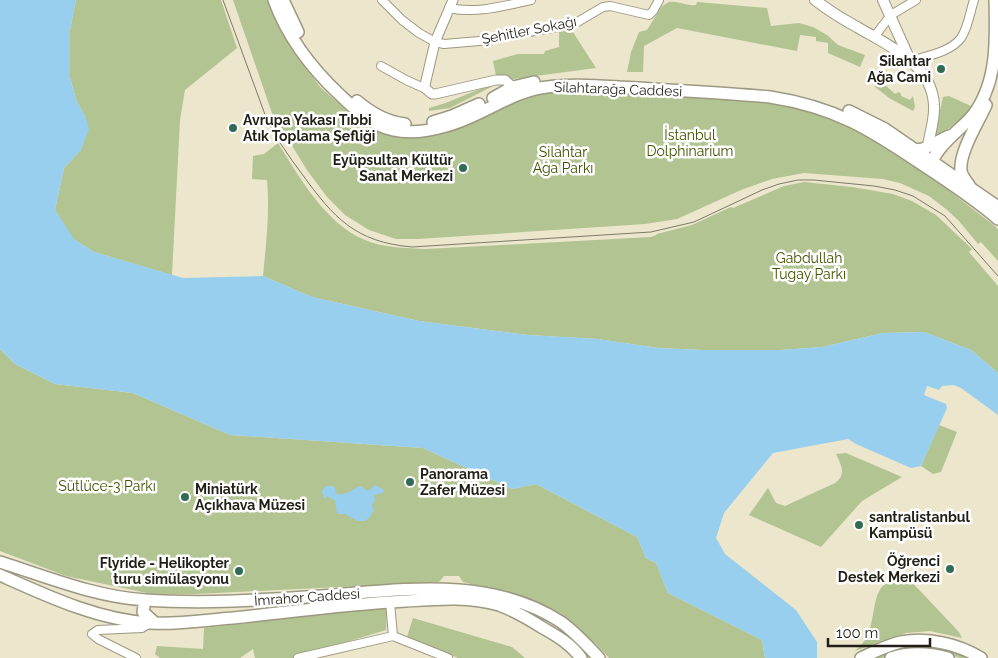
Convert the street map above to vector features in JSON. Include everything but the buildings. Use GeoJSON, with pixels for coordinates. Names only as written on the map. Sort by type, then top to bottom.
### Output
{"type":"FeatureCollection","features":[{"type":"Feature","properties":{"kind":"main road","name":"Silahtarağa Caddesi"},"geometry":{"type":"LineString","coordinates":[[274,0],[295,44],[314,69],[342,98],[366,118],[376,124],[394,130],[418,132],[446,126],[516,95],[546,87],[613,87],[745,94],[794,100],[844,117],[888,140],[971,188],[998,207]]}},
{"type":"Feature","properties":{"kind":"main road","name":"Silahtarağa Caddesi"},"geometry":{"type":"LineString","coordinates":[[283,0],[299,35],[319,64],[362,105],[385,119],[408,124],[442,120],[512,88],[540,80],[561,78],[731,86],[783,91],[818,99],[885,129],[916,150],[932,166],[998,219]]}},
{"type":"Feature","properties":{"kind":"main road"},"geometry":{"type":"LineString","coordinates":[[815,0],[842,19],[895,49],[920,70],[932,93],[934,105],[928,146]]}},
{"type":"Feature","properties":{"kind":"main road"},"geometry":{"type":"LineString","coordinates":[[883,0],[911,61]]}},
{"type":"Feature","properties":{"kind":"main road"},"geometry":{"type":"LineString","coordinates":[[932,166],[951,138],[979,107],[991,76],[996,37],[996,0]]}},
{"type":"Feature","properties":{"kind":"main road"},"geometry":{"type":"LineString","coordinates":[[971,188],[961,170],[966,148],[991,94],[998,73]]}},
{"type":"Feature","properties":{"kind":"main road"},"geometry":{"type":"LineString","coordinates":[[916,150],[951,138]]}},
{"type":"Feature","properties":{"kind":"main road"},"geometry":{"type":"LineString","coordinates":[[951,138],[950,147],[954,151],[961,152],[966,148]]}},
{"type":"Feature","properties":{"kind":"main road"},"geometry":{"type":"LineString","coordinates":[[1,575],[3,563]]}},
{"type":"Feature","properties":{"kind":"main road","name":"İmrahor Caddesi"},"geometry":{"type":"LineString","coordinates":[[3,563],[97,592],[145,600],[254,601],[426,589],[477,590],[540,610],[561,622],[582,639],[599,658]]}},
{"type":"Feature","properties":{"kind":"main road","name":"İmrahor Caddesi"},"geometry":{"type":"LineString","coordinates":[[1,575],[79,608],[153,623],[205,620],[390,602],[438,599],[475,600],[499,605],[526,617],[564,640],[581,658]]}},
{"type":"Feature","properties":{"kind":"main road"},"geometry":{"type":"LineString","coordinates":[[145,600],[143,612],[153,623]]}},
{"type":"Feature","properties":{"kind":"main road"},"geometry":{"type":"LineString","coordinates":[[199,601],[205,606],[207,612],[205,620]]}},
{"type":"Feature","properties":{"kind":"main road"},"geometry":{"type":"LineString","coordinates":[[861,658],[901,642],[920,641],[957,647],[981,658]]}},
{"type":"Feature","properties":{"kind":"main road"},"geometry":{"type":"LineString","coordinates":[[891,658],[917,654],[948,658]]}},
{"type":"Feature","properties":{"kind":"street"},"geometry":{"type":"LineString","coordinates":[[382,0],[402,20],[426,38],[435,42]]}},
{"type":"Feature","properties":{"kind":"street"},"geometry":{"type":"LineString","coordinates":[[426,89],[435,42],[451,4],[461,11],[476,11],[531,0]]}},
{"type":"Feature","properties":{"kind":"street","name":"Şehitler Sokağı"},"geometry":{"type":"LineString","coordinates":[[435,42],[462,43],[574,24],[603,7],[610,6],[649,14],[653,11],[659,0]]}},
{"type":"Feature","properties":{"kind":"street"},"geometry":{"type":"LineString","coordinates":[[874,37],[891,16],[916,0]]}},
{"type":"Feature","properties":{"kind":"street"},"geometry":{"type":"LineString","coordinates":[[911,61],[956,43],[964,32],[974,0]]}},
{"type":"Feature","properties":{"kind":"street"},"geometry":{"type":"LineString","coordinates":[[381,66],[435,94],[496,80],[505,80],[512,88]]}},
{"type":"Feature","properties":{"kind":"street"},"geometry":{"type":"LineString","coordinates":[[390,602],[392,636]]}},
{"type":"Feature","properties":{"kind":"street"},"geometry":{"type":"LineString","coordinates":[[136,658],[98,639],[92,634],[98,630],[142,628],[153,623]]}},
{"type":"Feature","properties":{"kind":"street"},"geometry":{"type":"LineString","coordinates":[[298,658],[392,636],[448,658]]}},
{"type":"Feature","properties":{"kind":"green space"},"geometry":{"type":"Polygon","coordinates":[[[76,0],[221,0],[237,48],[185,90],[180,120],[172,275],[94,252],[72,238],[55,210],[64,168],[81,150],[86,118],[77,102],[70,78],[70,30],[76,0]]]}},
{"type":"Feature","properties":{"kind":"green space","name":"Silahtar Ağa Parkı"},"geometry":{"type":"Polygon","coordinates":[[[233,0],[268,0],[276,20],[297,57],[321,88],[368,125],[417,137],[447,132],[504,105],[543,91],[598,90],[761,99],[816,111],[845,121],[897,150],[996,227],[998,230],[998,261],[981,242],[978,244],[959,221],[929,196],[900,183],[883,179],[804,173],[772,179],[741,190],[677,219],[645,224],[418,239],[396,239],[369,230],[345,215],[327,197],[307,170],[272,113],[233,0]]]}},
{"type":"Feature","properties":{"kind":"green space"},"geometry":{"type":"Polygon","coordinates":[[[669,2],[696,5],[697,2],[767,8],[771,26],[799,23],[813,27],[827,35],[838,45],[865,55],[860,67],[828,53],[828,43],[816,41],[816,37],[800,35],[797,51],[677,28],[644,46],[643,72],[627,72],[631,52],[639,32],[647,30],[662,6],[669,2]]]}},
{"type":"Feature","properties":{"kind":"green space"},"geometry":{"type":"Polygon","coordinates":[[[571,29],[596,68],[513,79],[496,76],[493,61],[518,54],[544,54],[545,51],[559,47],[559,32],[571,29]]]}},
{"type":"Feature","properties":{"kind":"green space"},"geometry":{"type":"Polygon","coordinates":[[[499,83],[450,108],[429,111],[429,108],[499,83]]]}},
{"type":"Feature","properties":{"kind":"green space"},"geometry":{"type":"Polygon","coordinates":[[[883,83],[895,94],[899,92],[901,96],[910,100],[913,96],[915,107],[913,111],[889,98],[874,86],[883,83]]]}},
{"type":"Feature","properties":{"kind":"green space"},"geometry":{"type":"Polygon","coordinates":[[[949,96],[973,107],[957,123],[934,138],[943,97],[949,96]]]}},
{"type":"Feature","properties":{"kind":"green space","name":"Gabdullah Tugay Parkı"},"geometry":{"type":"Polygon","coordinates":[[[278,143],[304,184],[338,223],[351,233],[365,240],[380,245],[403,248],[426,249],[651,237],[692,225],[784,186],[804,182],[893,194],[912,201],[936,215],[972,249],[969,252],[998,286],[998,373],[971,350],[924,332],[883,333],[822,347],[780,350],[658,348],[598,339],[528,335],[419,321],[312,297],[263,276],[268,216],[267,180],[252,179],[253,156],[264,154],[278,143]]]}},
{"type":"Feature","properties":{"kind":"green space","name":"Sütlüce-3 Parkı"},"geometry":{"type":"Polygon","coordinates":[[[0,349],[15,364],[55,384],[133,393],[230,435],[423,448],[512,489],[536,484],[637,537],[646,558],[656,563],[668,593],[762,640],[765,658],[609,658],[596,644],[562,617],[510,594],[463,582],[459,576],[444,576],[439,582],[196,594],[152,594],[66,576],[0,551],[0,349]]]}},
{"type":"Feature","properties":{"kind":"green space"},"geometry":{"type":"Polygon","coordinates":[[[939,425],[957,432],[941,472],[933,474],[921,466],[939,425]]]}},
{"type":"Feature","properties":{"kind":"green space"},"geometry":{"type":"Polygon","coordinates":[[[846,453],[902,477],[862,501],[821,547],[749,515],[768,488],[776,503],[785,506],[835,483],[839,480],[842,473],[836,454],[846,453]]]}},
{"type":"Feature","properties":{"kind":"green space"},"geometry":{"type":"Polygon","coordinates":[[[905,575],[959,632],[962,638],[930,631],[906,633],[855,651],[866,639],[870,629],[879,591],[884,584],[905,575]]]}},
{"type":"Feature","properties":{"kind":"green space"},"geometry":{"type":"Polygon","coordinates":[[[387,607],[386,630],[294,658],[255,658],[253,649],[240,658],[160,658],[155,654],[157,646],[203,649],[204,628],[387,607]]]}},
{"type":"Feature","properties":{"kind":"green space"},"geometry":{"type":"Polygon","coordinates":[[[413,618],[512,647],[525,658],[458,658],[407,637],[413,618]]]}},
{"type":"Feature","properties":{"kind":"green space"},"geometry":{"type":"Polygon","coordinates":[[[935,647],[970,658],[960,658],[945,653],[893,653],[882,658],[874,658],[896,649],[935,647]]]}},
{"type":"Feature","properties":{"kind":"water"},"geometry":{"type":"Polygon","coordinates":[[[0,0],[76,0],[70,30],[70,78],[77,102],[86,118],[89,129],[81,150],[64,168],[55,210],[74,239],[94,252],[183,278],[263,276],[312,297],[419,321],[528,335],[598,339],[658,348],[780,350],[822,347],[883,333],[924,332],[971,350],[998,373],[998,415],[954,385],[942,386],[939,390],[927,386],[924,395],[946,404],[947,408],[921,466],[911,468],[848,439],[773,453],[724,513],[716,538],[725,554],[796,610],[817,642],[817,658],[765,658],[762,640],[668,593],[656,563],[646,558],[637,537],[536,484],[512,489],[423,448],[230,435],[133,393],[55,384],[15,364],[0,349],[0,0]]]}},
{"type":"Feature","properties":{"kind":"water"},"geometry":{"type":"Polygon","coordinates":[[[375,485],[384,490],[383,493],[374,495],[375,500],[372,505],[374,510],[365,521],[358,521],[345,514],[337,514],[335,501],[327,496],[324,499],[322,491],[326,486],[334,486],[336,493],[342,494],[348,493],[360,486],[368,491],[375,485]]]}},
{"type":"Feature","properties":{"kind":"tram line"},"geometry":{"type":"LineString","coordinates":[[223,0],[267,120],[279,141],[314,190],[336,215],[348,225],[375,240],[412,247],[651,232],[694,222],[779,184],[798,180],[814,180],[874,186],[913,196],[945,216],[998,276]]}},
{"type":"Feature","properties":{"kind":"place","name":"Silahtar Ağa Cami"},"geometry":{"type":"Point","coordinates":[941,69]}},
{"type":"Feature","properties":{"kind":"place","name":"Avrupa Yakası Tıbbi Atık Toplama Şefliği"},"geometry":{"type":"Point","coordinates":[233,128]}},
{"type":"Feature","properties":{"kind":"place","name":"Eyüpsultan Kültür Sanat Merkezi"},"geometry":{"type":"Point","coordinates":[463,168]}},
{"type":"Feature","properties":{"kind":"place","name":"Panorama Zafer Müzesi"},"geometry":{"type":"Point","coordinates":[410,482]}},
{"type":"Feature","properties":{"kind":"place","name":"Miniatürk Açıkhava Müzesi"},"geometry":{"type":"Point","coordinates":[185,497]}},
{"type":"Feature","properties":{"kind":"place","name":"santralistanbul Kampüsü"},"geometry":{"type":"Point","coordinates":[859,525]}},
{"type":"Feature","properties":{"kind":"place","name":"Öğrenci Destek Merkezi"},"geometry":{"type":"Point","coordinates":[950,569]}},
{"type":"Feature","properties":{"kind":"place","name":"Flyride - Helikopter turu simülasyonu"},"geometry":{"type":"Point","coordinates":[239,571]}},
{"type":"Feature","properties":{"kind":"park label","name":"İstanbul Dolphinarium"},"geometry":{"type":"Point","coordinates":[690,144]}}]}
